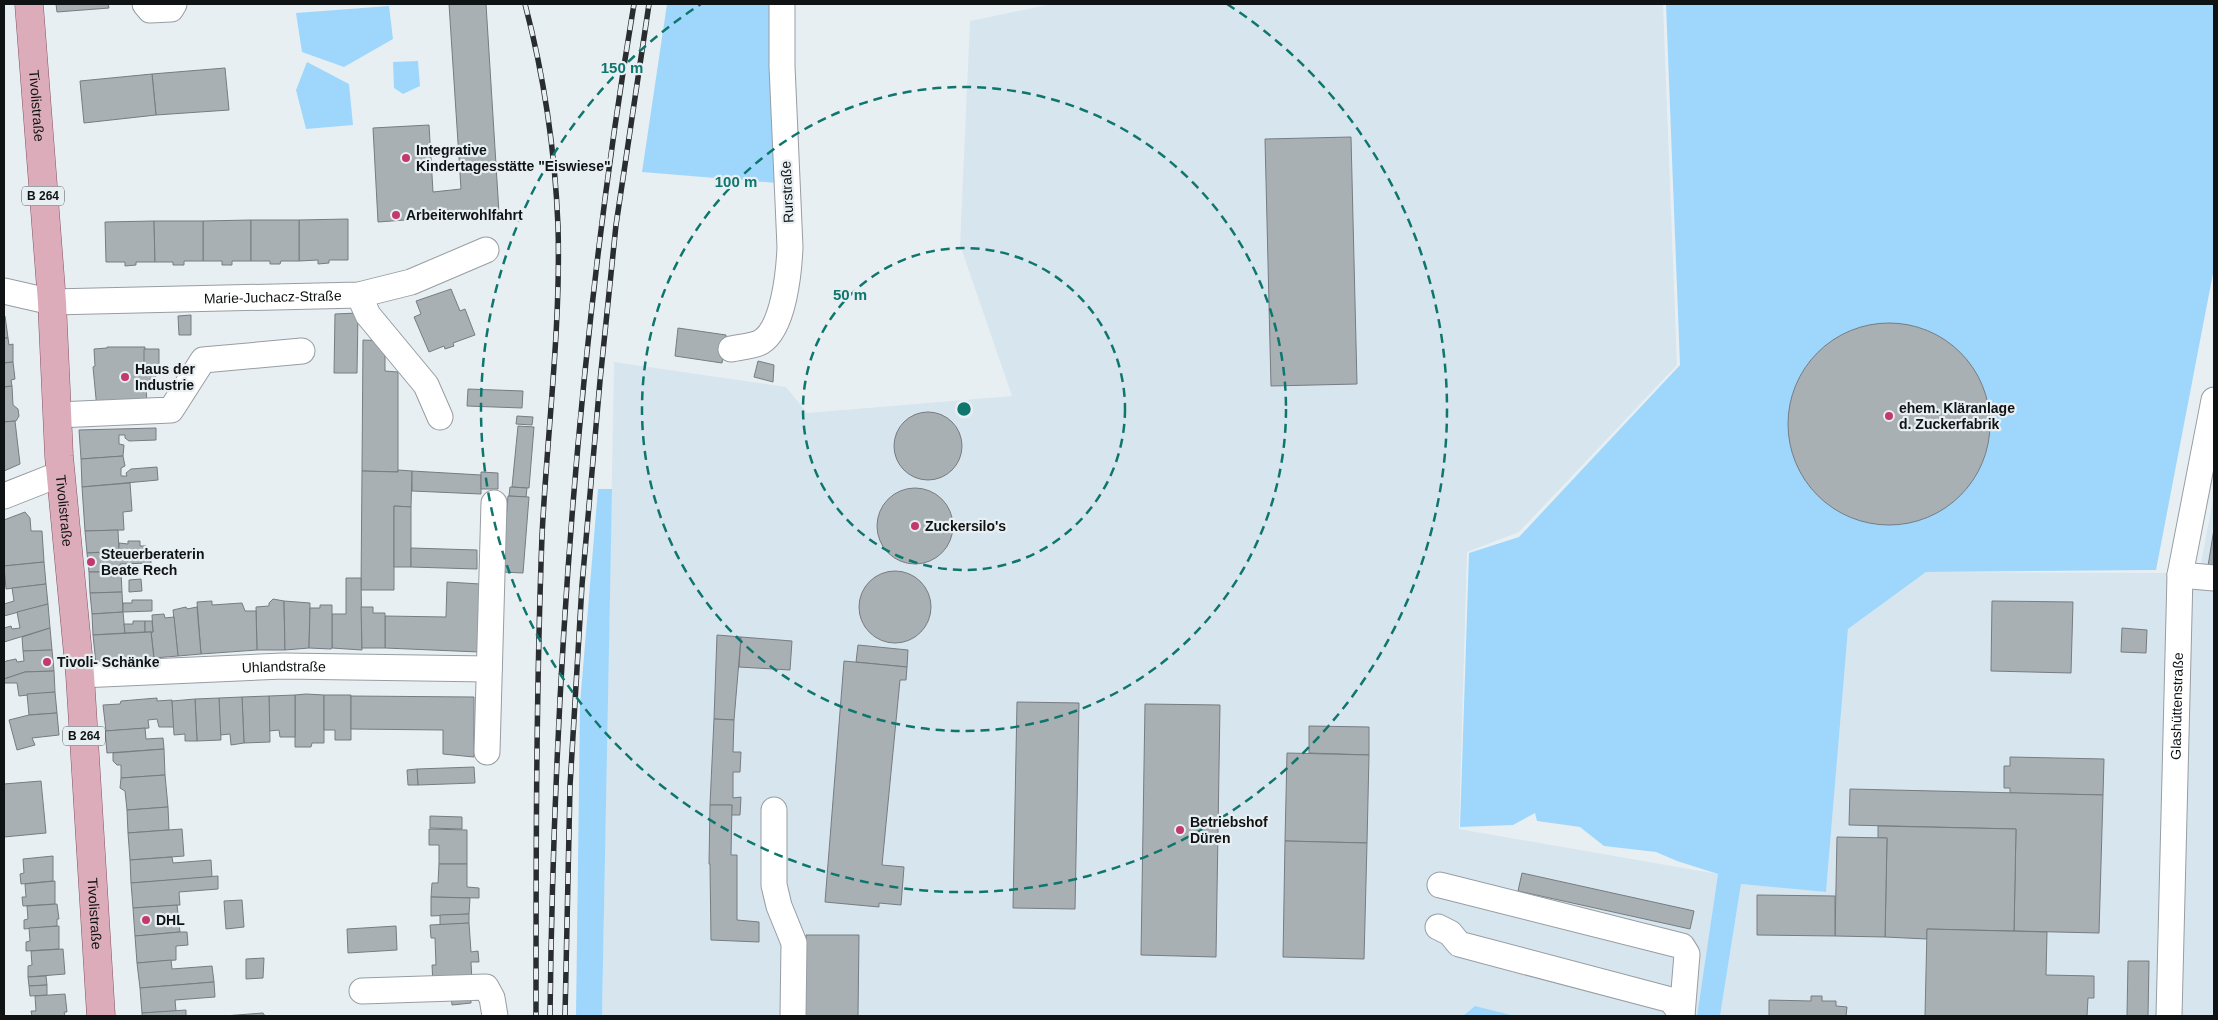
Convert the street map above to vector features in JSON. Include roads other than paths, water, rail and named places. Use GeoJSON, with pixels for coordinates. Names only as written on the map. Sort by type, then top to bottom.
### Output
{"type":"FeatureCollection","features":[{"type":"Feature","properties":{"kind":"main road","name":"Tivolistraße"},"geometry":{"type":"LineString","coordinates":[[29,4],[52,302],[60,474],[80,675],[101,1016]]}},
{"type":"Feature","properties":{"kind":"street"},"geometry":{"type":"LineString","coordinates":[[145,4],[150,10],[171,9],[174,4]]}},
{"type":"Feature","properties":{"kind":"street","name":"Rurstraße"},"geometry":{"type":"LineString","coordinates":[[731,349],[761,342],[772,330],[781,306],[789,274],[790,247],[782,66],[782,4]]}},
{"type":"Feature","properties":{"kind":"street","name":"Marie-Juchacz-Straße"},"geometry":{"type":"LineString","coordinates":[[4,291],[52,302],[359,295],[411,282],[486,250]]}},
{"type":"Feature","properties":{"kind":"street"},"geometry":{"type":"LineString","coordinates":[[359,295],[368,315],[426,385],[440,417]]}},
{"type":"Feature","properties":{"kind":"street"},"geometry":{"type":"LineString","coordinates":[[57,415],[171,410],[203,360],[302,352]]}},
{"type":"Feature","properties":{"kind":"street","name":"Glashüttenstraße"},"geometry":{"type":"LineString","coordinates":[[2169,1016],[2180,575],[2214,400]]}},
{"type":"Feature","properties":{"kind":"street"},"geometry":{"type":"LineString","coordinates":[[4,496],[60,474]]}},
{"type":"Feature","properties":{"kind":"street"},"geometry":{"type":"LineString","coordinates":[[487,752],[494,503]]}},
{"type":"Feature","properties":{"kind":"street"},"geometry":{"type":"LineString","coordinates":[[2180,575],[2214,578]]}},
{"type":"Feature","properties":{"kind":"street","name":"Uhlandstraße"},"geometry":{"type":"LineString","coordinates":[[80,675],[283,666],[489,669]]}},
{"type":"Feature","properties":{"kind":"street"},"geometry":{"type":"LineString","coordinates":[[774,810],[774,885],[779,906],[794,943],[793,1016]]}},
{"type":"Feature","properties":{"kind":"street"},"geometry":{"type":"LineString","coordinates":[[1438,927],[1450,933],[1459,944],[1671,1000],[1682,1015],[1687,954],[1682,946],[1440,885]]}},
{"type":"Feature","properties":{"kind":"street"},"geometry":{"type":"LineString","coordinates":[[362,991],[486,987],[492,998],[495,1016]]}},
{"type":"Feature","properties":{"kind":"railway"},"geometry":{"type":"LineString","coordinates":[[525,4],[548,114],[558,226],[557,303],[544,497],[540,596],[536,1016]]}},
{"type":"Feature","properties":{"kind":"railway"},"geometry":{"type":"LineString","coordinates":[[550,1016],[557,762],[572,508],[598,255],[614,129],[634,4]]}},
{"type":"Feature","properties":{"kind":"railway"},"geometry":{"type":"LineString","coordinates":[[565,1016],[570,786],[582,585],[616,225],[649,4]]}},
{"type":"Feature","properties":{"kind":"place","name":"Integrative Kindertagesstätte \"Eiswiese\""},"geometry":{"type":"Point","coordinates":[406,158]}},
{"type":"Feature","properties":{"kind":"place","name":"Arbeiterwohlfahrt"},"geometry":{"type":"Point","coordinates":[396,215]}},
{"type":"Feature","properties":{"kind":"place","name":"Haus der Industrie"},"geometry":{"type":"Point","coordinates":[125,377]}},
{"type":"Feature","properties":{"kind":"place","name":"ehem. Kläranlage d. Zuckerfabrik"},"geometry":{"type":"Point","coordinates":[1889,416]}},
{"type":"Feature","properties":{"kind":"place","name":"Zuckersilo's"},"geometry":{"type":"Point","coordinates":[915,526]}},
{"type":"Feature","properties":{"kind":"place","name":"Steuerberaterin Beate Rech"},"geometry":{"type":"Point","coordinates":[91,562]}},
{"type":"Feature","properties":{"kind":"place","name":"Tivoli- Schänke"},"geometry":{"type":"Point","coordinates":[47,662]}},
{"type":"Feature","properties":{"kind":"place","name":"Betriebshof Düren"},"geometry":{"type":"Point","coordinates":[1180,830]}},
{"type":"Feature","properties":{"kind":"place","name":"DHL"},"geometry":{"type":"Point","coordinates":[146,920]}}]}
